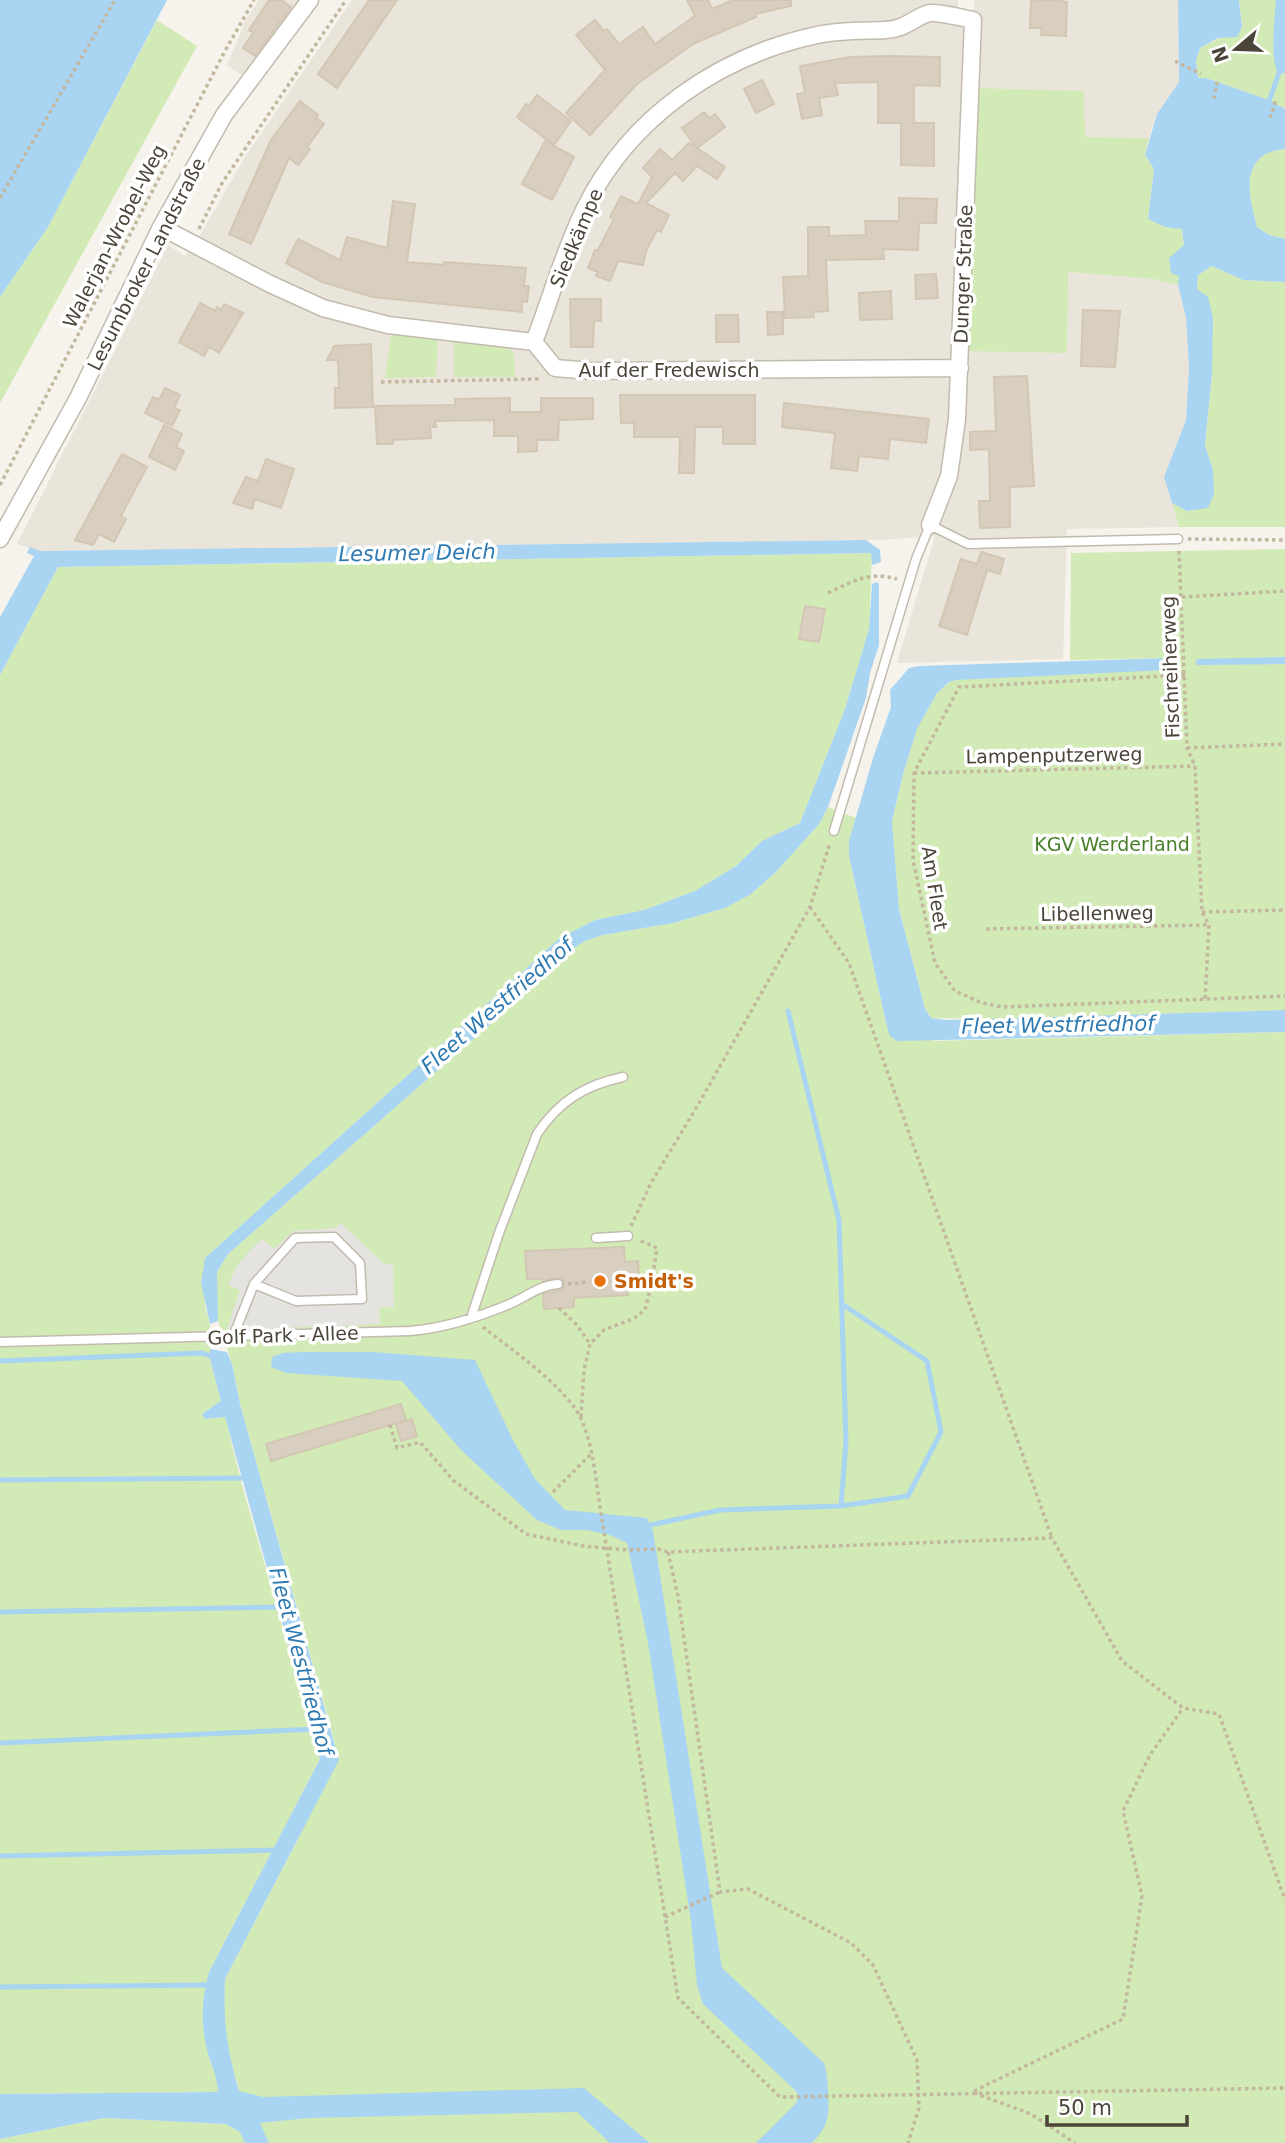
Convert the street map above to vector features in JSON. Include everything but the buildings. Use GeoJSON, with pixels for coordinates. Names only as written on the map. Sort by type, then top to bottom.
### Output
{"type":"FeatureCollection","features":[{"type":"Feature","properties":{"kind":"street","name":"Lesumbroker Landstraße"},"geometry":{"type":"LineString","coordinates":[[0,539],[78,398],[161,227],[224,115],[310,0]]}},
{"type":"Feature","properties":{"kind":"street","name":"Siedkämpe"},"geometry":{"type":"LineString","coordinates":[[534,342],[576,229],[597,187],[633,137],[670,103],[707,77],[765,50],[790,42],[838,32],[900,29],[930,13],[973,20]]}},
{"type":"Feature","properties":{"kind":"street","name":"Dunger Straße"},"geometry":{"type":"LineString","coordinates":[[930,524],[949,476],[957,419],[973,20]]}},
{"type":"Feature","properties":{"kind":"street"},"geometry":{"type":"LineString","coordinates":[[161,227],[270,284],[323,308],[388,325],[534,342]]}},
{"type":"Feature","properties":{"kind":"street","name":"Auf der Fredewisch"},"geometry":{"type":"LineString","coordinates":[[534,342],[555,368],[591,372],[960,369]]}},
{"type":"Feature","properties":{"kind":"lane"},"geometry":{"type":"LineString","coordinates":[[834,831],[909,582],[930,524],[968,544],[1178,539]]}},
{"type":"Feature","properties":{"kind":"lane"},"geometry":{"type":"LineString","coordinates":[[471,1318],[499,1233],[537,1134],[546,1120],[572,1095],[603,1081],[623,1077]]}},
{"type":"Feature","properties":{"kind":"lane"},"geometry":{"type":"LineString","coordinates":[[596,1238],[628,1236]]}},
{"type":"Feature","properties":{"kind":"lane"},"geometry":{"type":"LineString","coordinates":[[233,1337],[254,1284],[295,1238],[334,1237],[360,1263],[362,1298],[296,1301],[254,1284]]}},
{"type":"Feature","properties":{"kind":"lane","name":"Golf Park - Allee"},"geometry":{"type":"LineString","coordinates":[[0,1342],[410,1331],[453,1325],[558,1284]]}},
{"type":"Feature","properties":{"kind":"path"},"geometry":{"type":"LineString","coordinates":[[0,198],[115,0]]}},
{"type":"Feature","properties":{"kind":"path","name":"Walerjan-Wrobel-Weg"},"geometry":{"type":"LineString","coordinates":[[0,485],[254,0]]}},
{"type":"Feature","properties":{"kind":"path"},"geometry":{"type":"LineString","coordinates":[[192,243],[222,183],[346,0]]}},
{"type":"Feature","properties":{"kind":"path"},"geometry":{"type":"LineString","coordinates":[[1175,61],[1201,74]]}},
{"type":"Feature","properties":{"kind":"path"},"geometry":{"type":"LineString","coordinates":[[1214,99],[1218,78]]}},
{"type":"Feature","properties":{"kind":"path"},"geometry":{"type":"LineString","coordinates":[[1270,118],[1276,100]]}},
{"type":"Feature","properties":{"kind":"path"},"geometry":{"type":"LineString","coordinates":[[381,382],[547,379],[555,368]]}},
{"type":"Feature","properties":{"kind":"path"},"geometry":{"type":"LineString","coordinates":[[1178,539],[1285,540]]}},
{"type":"Feature","properties":{"kind":"path","name":"Fischreiherweg"},"geometry":{"type":"LineString","coordinates":[[1178,539],[1187,748],[1195,766],[1202,912],[1209,925]]}},
{"type":"Feature","properties":{"kind":"path"},"geometry":{"type":"LineString","coordinates":[[828,593],[867,575],[883,575],[909,582]]}},
{"type":"Feature","properties":{"kind":"path"},"geometry":{"type":"LineString","coordinates":[[1182,597],[1285,591]]}},
{"type":"Feature","properties":{"kind":"path","name":"Am Fleet"},"geometry":{"type":"LineString","coordinates":[[1185,675],[959,687],[914,773],[913,860],[935,963],[955,990],[982,1003],[1002,1007],[1285,996]]}},
{"type":"Feature","properties":{"kind":"path"},"geometry":{"type":"LineString","coordinates":[[1187,748],[1285,744]]}},
{"type":"Feature","properties":{"kind":"path","name":"Lampenputzerweg"},"geometry":{"type":"LineString","coordinates":[[914,773],[1195,766]]}},
{"type":"Feature","properties":{"kind":"path"},"geometry":{"type":"LineString","coordinates":[[834,831],[810,907],[651,1183],[628,1236],[657,1248],[648,1303],[640,1316],[604,1329],[590,1344],[583,1380],[582,1420],[591,1454],[607,1549],[678,1998],[780,2097],[1285,2088]]}},
{"type":"Feature","properties":{"kind":"path"},"geometry":{"type":"LineString","coordinates":[[810,907],[849,963],[1052,1538],[1122,1661],[1183,1708],[1219,1714],[1285,1900]]}},
{"type":"Feature","properties":{"kind":"path"},"geometry":{"type":"LineString","coordinates":[[1202,912],[1285,910]]}},
{"type":"Feature","properties":{"kind":"path"},"geometry":{"type":"LineString","coordinates":[[1205,1000],[1209,925]]}},
{"type":"Feature","properties":{"kind":"path","name":"Libellenweg"},"geometry":{"type":"LineString","coordinates":[[986,929],[1209,925]]}},
{"type":"Feature","properties":{"kind":"path"},"geometry":{"type":"LineString","coordinates":[[559,1308],[577,1325],[590,1344]]}},
{"type":"Feature","properties":{"kind":"path"},"geometry":{"type":"LineString","coordinates":[[471,1318],[551,1382],[582,1420]]}},
{"type":"Feature","properties":{"kind":"path"},"geometry":{"type":"LineString","coordinates":[[390,1425],[397,1448],[420,1442],[454,1481],[526,1534],[564,1543],[607,1549],[658,1549],[668,1552],[1052,1538]]}},
{"type":"Feature","properties":{"kind":"path"},"geometry":{"type":"LineString","coordinates":[[553,1492],[591,1454]]}},
{"type":"Feature","properties":{"kind":"path"},"geometry":{"type":"LineString","coordinates":[[668,1552],[678,1595],[717,1893]]}},
{"type":"Feature","properties":{"kind":"path"},"geometry":{"type":"LineString","coordinates":[[972,2092],[1123,2019],[1142,1896],[1123,1811],[1150,1755],[1183,1708]]}},
{"type":"Feature","properties":{"kind":"path"},"geometry":{"type":"LineString","coordinates":[[665,1917],[717,1893],[748,1889],[851,1943],[873,1965],[917,2060],[919,2108],[908,2143]]}},
{"type":"Feature","properties":{"kind":"path"},"geometry":{"type":"LineString","coordinates":[[972,2092],[1031,2114],[1074,2143]]}},
{"type":"Feature","properties":{"kind":"shaded area"},"geometry":{"type":"Polygon","coordinates":[[[259,0],[302,0],[244,77],[227,65],[246,19],[259,0]]]}},
{"type":"Feature","properties":{"kind":"shaded area"},"geometry":{"type":"Polygon","coordinates":[[[352,0],[958,0],[958,12],[974,14],[974,0],[1178,0],[1179,82],[1157,114],[1149,138],[1085,137],[1083,91],[1068,272],[1154,279],[1178,285],[1186,318],[1189,367],[1186,420],[1164,477],[1179,527],[1067,529],[1063,659],[897,663],[935,536],[881,540],[39,551],[17,544],[168,245],[185,256],[199,237],[245,157],[352,0]]]}},
{"type":"Feature","properties":{"kind":"shaded area"},"geometry":{"type":"Polygon","coordinates":[[[341,1223],[384,1264],[393,1264],[394,1307],[379,1308],[380,1324],[227,1330],[240,1290],[228,1285],[248,1252],[262,1239],[274,1249],[293,1231],[335,1228],[341,1223]]]}},
{"type":"Feature","properties":{"kind":"green space"},"geometry":{"type":"Polygon","coordinates":[[[1239,0],[1276,0],[1279,74],[1285,73],[1285,109],[1269,100],[1206,78],[1198,78],[1196,61],[1200,48],[1242,27],[1239,0]]]}},
{"type":"Feature","properties":{"kind":"green space"},"geometry":{"type":"Polygon","coordinates":[[[157,20],[197,46],[0,403],[0,297],[48,227],[157,20]]]}},
{"type":"Feature","properties":{"kind":"green space"},"geometry":{"type":"Polygon","coordinates":[[[973,88],[1084,91],[1085,137],[1149,138],[1145,155],[1154,169],[1148,219],[1165,227],[1182,229],[1184,246],[1178,285],[1154,279],[1068,272],[1067,353],[966,351],[973,88]]]}},
{"type":"Feature","properties":{"kind":"green space"},"geometry":{"type":"Polygon","coordinates":[[[1285,149],[1285,239],[1269,235],[1257,227],[1250,179],[1252,170],[1264,155],[1285,149]]]}},
{"type":"Feature","properties":{"kind":"green space"},"geometry":{"type":"Polygon","coordinates":[[[1212,266],[1243,280],[1285,282],[1285,527],[1179,527],[1172,503],[1187,511],[1213,470],[1205,446],[1212,374],[1197,290],[1198,275],[1212,266]]]}},
{"type":"Feature","properties":{"kind":"green space"},"geometry":{"type":"Polygon","coordinates":[[[397,333],[438,338],[436,377],[385,378],[391,336],[397,333]]]}},
{"type":"Feature","properties":{"kind":"green space"},"geometry":{"type":"Polygon","coordinates":[[[454,340],[508,346],[514,355],[515,377],[454,377],[454,340]]]}},
{"type":"Feature","properties":{"kind":"green space","name":"KGV Werderland"},"geometry":{"type":"Polygon","coordinates":[[[1285,549],[1285,1010],[997,1019],[931,1018],[925,1009],[899,909],[892,821],[917,729],[937,693],[949,682],[956,680],[1167,658],[1070,660],[1071,553],[1285,549]]]}},
{"type":"Feature","properties":{"kind":"green space"},"geometry":{"type":"Polygon","coordinates":[[[872,553],[869,629],[845,709],[800,823],[762,841],[736,866],[695,891],[644,910],[595,920],[560,938],[205,1258],[205,1306],[210,1324],[210,1359],[221,1401],[202,1414],[206,1419],[225,1417],[320,1759],[209,1972],[209,2059],[217,2077],[218,2092],[0,2094],[0,675],[58,567],[872,553]]]}},
{"type":"Feature","properties":{"kind":"green space"},"geometry":{"type":"Polygon","coordinates":[[[828,807],[856,818],[849,841],[849,856],[887,1027],[935,1041],[1285,1032],[1285,2143],[266,2143],[239,2091],[230,2058],[223,2017],[225,1979],[297,1841],[335,1743],[218,1321],[217,1272],[228,1254],[488,1026],[569,951],[585,941],[603,935],[673,923],[725,908],[751,894],[776,872],[819,824],[828,807]]]}},
{"type":"Feature","properties":{"kind":"green space"},"geometry":{"type":"Polygon","coordinates":[[[104,2118],[226,2124],[240,2132],[245,2143],[0,2143],[0,2139],[104,2118]]]}},
{"type":"Feature","properties":{"kind":"water"},"geometry":{"type":"Polygon","coordinates":[[[0,0],[167,0],[48,227],[0,297],[0,0]]]}},
{"type":"Feature","properties":{"kind":"water"},"geometry":{"type":"Polygon","coordinates":[[[1178,0],[1239,0],[1242,27],[1237,37],[1218,38],[1200,48],[1196,61],[1198,78],[1206,78],[1269,100],[1285,109],[1285,149],[1264,155],[1257,162],[1252,170],[1250,189],[1257,227],[1269,235],[1285,239],[1285,282],[1243,280],[1212,266],[1198,275],[1197,289],[1208,297],[1213,317],[1212,374],[1205,445],[1213,470],[1214,494],[1208,508],[1187,511],[1172,503],[1164,477],[1186,420],[1189,367],[1186,318],[1178,285],[1179,276],[1171,273],[1169,258],[1184,245],[1182,229],[1165,227],[1148,219],[1154,169],[1145,155],[1157,114],[1179,82],[1178,0]]]}},
{"type":"Feature","properties":{"kind":"water"},"geometry":{"type":"Polygon","coordinates":[[[1276,0],[1285,0],[1285,73],[1279,74],[1273,50],[1276,0]]]}},
{"type":"Feature","properties":{"kind":"water","name":"Lesumer Deich"},"geometry":{"type":"Polygon","coordinates":[[[866,540],[880,550],[881,562],[872,565],[871,553],[58,567],[0,675],[0,617],[34,556],[27,553],[30,547],[40,551],[866,540]]]}},
{"type":"Feature","properties":{"kind":"water"},"geometry":{"type":"Polygon","coordinates":[[[877,582],[879,645],[866,698],[828,807],[819,824],[776,872],[751,894],[725,908],[673,923],[603,935],[585,941],[569,951],[488,1026],[228,1254],[217,1272],[218,1321],[210,1324],[201,1283],[205,1258],[560,938],[595,920],[644,910],[695,891],[736,866],[762,841],[800,823],[845,709],[869,629],[872,584],[877,582]]]}},
{"type":"Feature","properties":{"kind":"water"},"geometry":{"type":"Polygon","coordinates":[[[1285,657],[1285,664],[1197,665],[1195,662],[1198,659],[1285,657]]]}},
{"type":"Feature","properties":{"kind":"water"},"geometry":{"type":"Polygon","coordinates":[[[1173,659],[1174,666],[1166,670],[956,680],[949,682],[937,693],[917,729],[892,821],[899,909],[925,1009],[931,1018],[947,1020],[1285,1010],[1285,1032],[897,1041],[890,1036],[849,856],[849,841],[891,707],[890,690],[909,668],[920,666],[1173,659]]]}},
{"type":"Feature","properties":{"kind":"water"},"geometry":{"type":"Polygon","coordinates":[[[210,1349],[227,1352],[232,1364],[240,1404],[339,1760],[225,1979],[227,2036],[239,2091],[263,2097],[584,2088],[650,2143],[610,2143],[577,2112],[308,2118],[260,2123],[269,2143],[245,2143],[240,2132],[226,2124],[104,2118],[0,2139],[0,2094],[218,2092],[203,2027],[204,1994],[209,1972],[320,1759],[225,1417],[205,1419],[202,1414],[221,1401],[210,1349]]]}},
{"type":"Feature","properties":{"kind":"water"},"geometry":{"type":"Polygon","coordinates":[[[373,1352],[475,1360],[535,1479],[565,1510],[647,1518],[653,1531],[722,1968],[824,2063],[828,2114],[823,2129],[812,2143],[756,2143],[797,2102],[797,2092],[703,2004],[697,1985],[691,1921],[648,1643],[627,1543],[610,1535],[587,1530],[561,1530],[537,1520],[461,1450],[402,1381],[286,1373],[271,1367],[272,1357],[283,1353],[373,1352]]]}},
{"type":"Feature","properties":{"kind":"waterway"},"geometry":{"type":"LineString","coordinates":[[1267,107],[1280,70]]}},
{"type":"Feature","properties":{"kind":"waterway","name":"Fleet Westfriedhof"},"geometry":{"type":"LineString","coordinates":[[646,1526],[720,1510],[841,1506],[846,1441],[839,1220],[788,1011]]}},
{"type":"Feature","properties":{"kind":"waterway","name":"Fleet Westfriedhof"},"geometry":{"type":"LineString","coordinates":[[841,1506],[908,1496],[941,1432],[927,1361],[842,1304]]}},
{"type":"Feature","properties":{"kind":"waterway"},"geometry":{"type":"LineString","coordinates":[[0,1361],[202,1353],[216,1358]]}},
{"type":"Feature","properties":{"kind":"waterway"},"geometry":{"type":"LineString","coordinates":[[0,1480],[246,1478]]}},
{"type":"Feature","properties":{"kind":"waterway"},"geometry":{"type":"LineString","coordinates":[[0,1612],[281,1607]]}},
{"type":"Feature","properties":{"kind":"waterway"},"geometry":{"type":"LineString","coordinates":[[0,1743],[318,1729]]}},
{"type":"Feature","properties":{"kind":"waterway"},"geometry":{"type":"LineString","coordinates":[[0,1856],[280,1850]]}},
{"type":"Feature","properties":{"kind":"waterway"},"geometry":{"type":"LineString","coordinates":[[0,1987],[210,1985]]}},
{"type":"Feature","properties":{"kind":"place","name":"Smidt's"},"geometry":{"type":"Point","coordinates":[600,1281]}}]}
